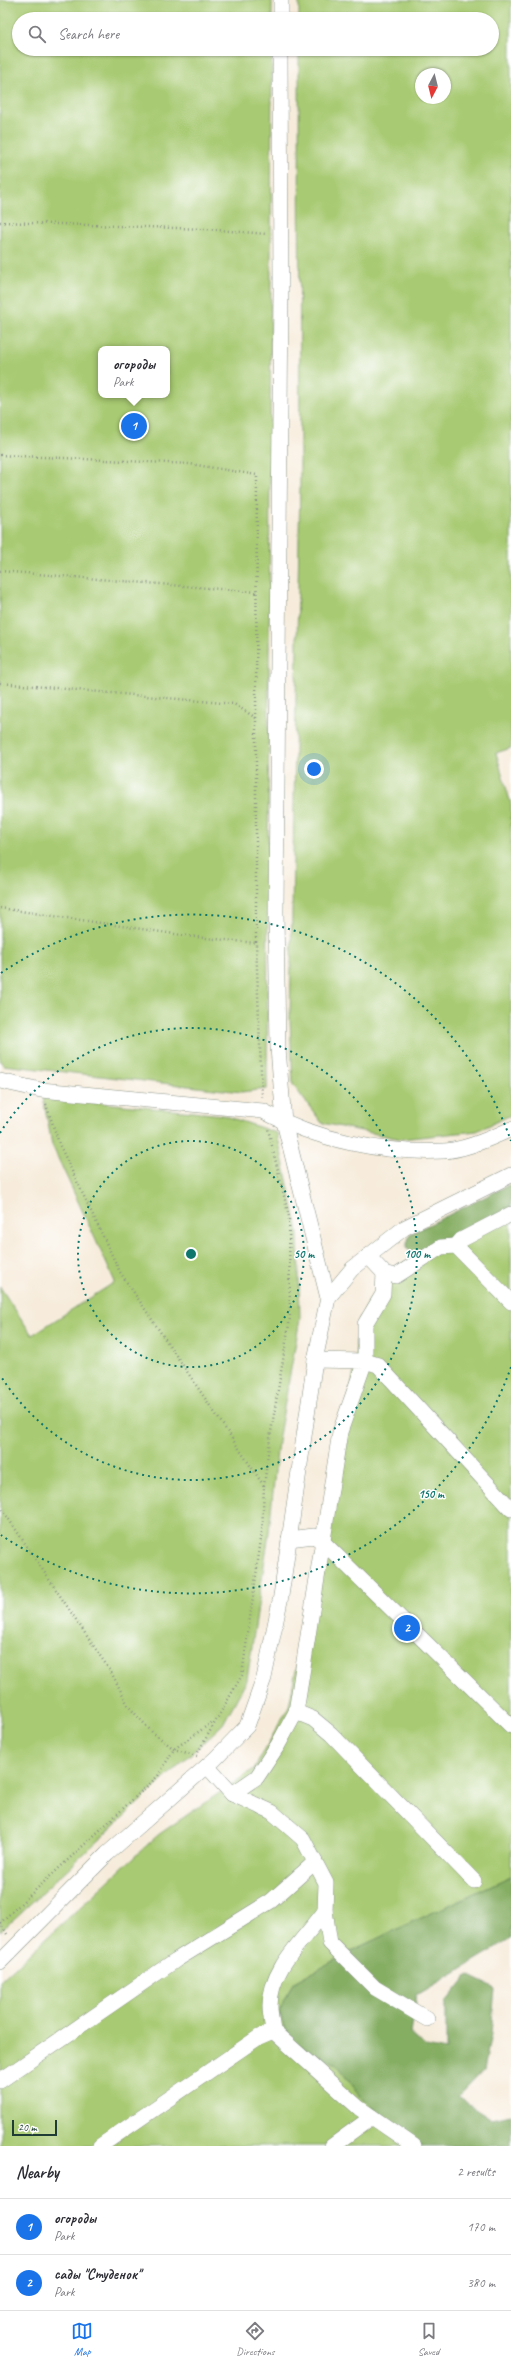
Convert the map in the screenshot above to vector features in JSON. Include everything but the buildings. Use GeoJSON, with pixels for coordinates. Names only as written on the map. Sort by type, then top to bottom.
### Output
{"type":"FeatureCollection","features":[{"type":"Feature","properties":{"kind":"street"},"geometry":{"type":"LineString","coordinates":[[281,0],[281,12]]}},
{"type":"Feature","properties":{"kind":"street"},"geometry":{"type":"LineString","coordinates":[[0,1962],[107,1854],[207,1766],[247,1726],[264,1678],[281,1596],[315,1360],[328,1298],[284,1122],[278,1048],[276,927],[281,235],[280,56]]}},
{"type":"Feature","properties":{"kind":"street"},"geometry":{"type":"LineString","coordinates":[[0,1081],[41,1090],[263,1111],[284,1122],[335,1138],[388,1149],[446,1151],[490,1139],[511,1129]]}},
{"type":"Feature","properties":{"kind":"street"},"geometry":{"type":"LineString","coordinates":[[328,1298],[352,1269],[404,1228],[511,1175]]}},
{"type":"Feature","properties":{"kind":"street"},"geometry":{"type":"LineString","coordinates":[[368,1256],[384,1272],[396,1276],[441,1247],[456,1246],[461,1240],[511,1214]]}},
{"type":"Feature","properties":{"kind":"street"},"geometry":{"type":"LineString","coordinates":[[456,1246],[511,1302]]}},
{"type":"Feature","properties":{"kind":"street"},"geometry":{"type":"LineString","coordinates":[[232,1794],[257,1777],[278,1745],[296,1712],[340,1432],[365,1361],[364,1324],[383,1294],[384,1272]]}},
{"type":"Feature","properties":{"kind":"street"},"geometry":{"type":"LineString","coordinates":[[315,1360],[365,1361],[378,1365],[511,1509]]}},
{"type":"Feature","properties":{"kind":"street"},"geometry":{"type":"LineString","coordinates":[[289,1539],[314,1536],[323,1542],[511,1726]]}},
{"type":"Feature","properties":{"kind":"street"},"geometry":{"type":"LineString","coordinates":[[296,1712],[313,1719],[331,1734],[474,1881]]}},
{"type":"Feature","properties":{"kind":"street"},"geometry":{"type":"LineString","coordinates":[[207,1766],[232,1794],[272,1812],[303,1840],[326,1883],[325,1911],[330,1943],[375,1988],[427,2019]]}},
{"type":"Feature","properties":{"kind":"street"},"geometry":{"type":"LineString","coordinates":[[0,2081],[176,1960],[271,1901],[315,1862]]}},
{"type":"Feature","properties":{"kind":"street"},"geometry":{"type":"LineString","coordinates":[[325,1911],[294,1948],[277,1977],[270,2006],[273,2031],[359,2108],[414,2146]]}},
{"type":"Feature","properties":{"kind":"street"},"geometry":{"type":"LineString","coordinates":[[100,2146],[259,2037],[273,2031]]}},
{"type":"Feature","properties":{"kind":"street"},"geometry":{"type":"LineString","coordinates":[[332,2146],[372,2117]]}},
{"type":"Feature","properties":{"kind":"path"},"geometry":{"type":"LineString","coordinates":[[0,222],[205,229],[281,235]]}},
{"type":"Feature","properties":{"kind":"path"},"geometry":{"type":"LineString","coordinates":[[0,455],[190,464],[257,475],[256,943],[260,1078],[263,1111],[288,1217],[290,1318],[264,1486],[262,1532],[242,1675],[196,1755]]}},
{"type":"Feature","properties":{"kind":"path"},"geometry":{"type":"LineString","coordinates":[[0,571],[257,592]]}},
{"type":"Feature","properties":{"kind":"path"},"geometry":{"type":"LineString","coordinates":[[0,683],[234,704],[256,718]]}},
{"type":"Feature","properties":{"kind":"path"},"geometry":{"type":"LineString","coordinates":[[0,908],[195,937],[256,943]]}},
{"type":"Feature","properties":{"kind":"path"},"geometry":{"type":"LineString","coordinates":[[41,1090],[60,1146],[120,1272],[264,1486]]}},
{"type":"Feature","properties":{"kind":"path"},"geometry":{"type":"LineString","coordinates":[[0,1506],[111,1672],[130,1706],[152,1732],[174,1749],[196,1755],[207,1766]]}},
{"type":"Feature","properties":{"kind":"path"},"geometry":{"type":"LineString","coordinates":[[0,1923],[158,1776],[174,1749],[216,1720]]}},
{"type":"Feature","properties":{"kind":"green space"},"geometry":{"type":"Polygon","coordinates":[[[0,0],[272,0],[272,12],[12,12],[12,56],[272,56],[267,1089],[241,1092],[3,1065],[0,1060],[0,0]]]}},
{"type":"Feature","properties":{"kind":"green space"},"geometry":{"type":"Polygon","coordinates":[[[299,0],[511,0],[511,748],[496,753],[511,804],[511,1115],[477,1131],[401,1139],[322,1123],[293,1085],[290,1019],[300,483],[299,56],[499,56],[499,12],[299,12],[299,0]]]}},
{"type":"Feature","properties":{"kind":"green space"},"geometry":{"type":"Polygon","coordinates":[[[43,1097],[223,1115],[277,1133],[298,1231],[300,1319],[278,1441],[269,1532],[247,1680],[223,1724],[0,1932],[0,1287],[32,1335],[115,1282],[52,1145],[43,1097]]]}},
{"type":"Feature","properties":{"kind":"green space"},"geometry":{"type":"Polygon","coordinates":[[[511,1184],[511,1206],[423,1251],[413,1253],[406,1247],[410,1234],[511,1184]]]}},
{"type":"Feature","properties":{"kind":"green space"},"geometry":{"type":"Polygon","coordinates":[[[511,1206],[511,1876],[353,1950],[293,1983],[279,2011],[288,2040],[337,2064],[364,2101],[423,2146],[0,2146],[0,1981],[158,1835],[254,1769],[289,1706],[355,1367],[357,1324],[372,1296],[394,1268],[511,1206]]]}},
{"type":"Feature","properties":{"kind":"green space"},"geometry":{"type":"Polygon","coordinates":[[[511,1876],[511,1939],[417,1995],[411,2034],[426,2047],[446,2051],[446,2002],[468,1975],[495,1988],[491,2034],[484,2070],[458,2097],[492,2119],[511,2115],[511,2146],[423,2146],[364,2101],[337,2064],[288,2040],[279,2011],[293,1983],[353,1950],[511,1876]]]}},
{"type":"Feature","properties":{"kind":"place","name":"огороды"},"geometry":{"type":"Point","coordinates":[134,426]}},
{"type":"Feature","properties":{"kind":"place","name":"сады \"Студенок\""},"geometry":{"type":"Point","coordinates":[407,1628]}}]}
